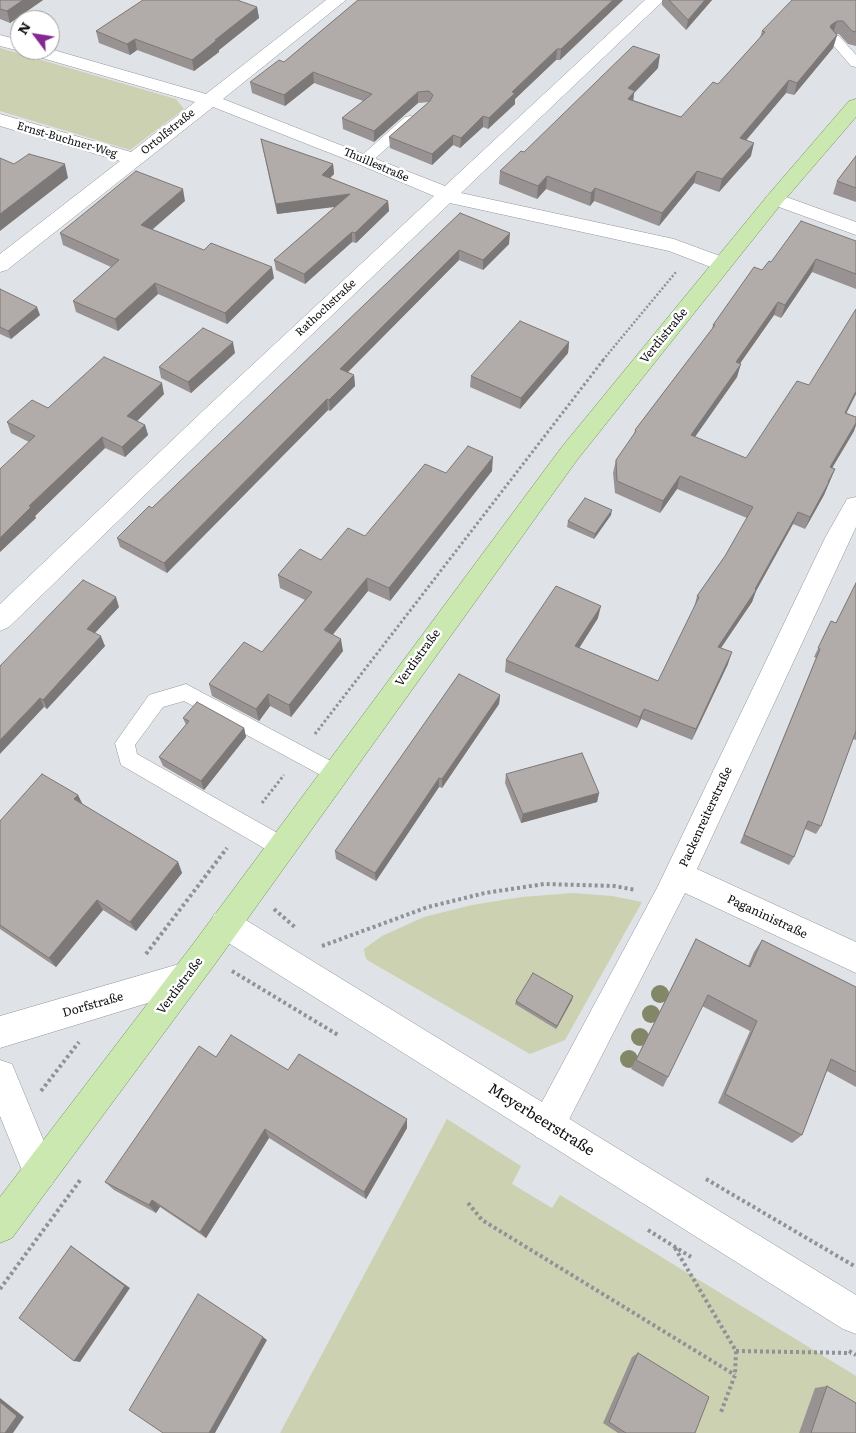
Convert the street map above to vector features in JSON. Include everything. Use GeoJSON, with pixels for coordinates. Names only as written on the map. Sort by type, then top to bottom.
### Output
{"type":"FeatureCollection","features":[{"type":"Feature","properties":{"kind":"main road","name":"Verdistraße"},"geometry":{"type":"LineString","coordinates":[[0,1226],[282,847],[569,454],[721,264],[856,105]]}},
{"type":"Feature","properties":{"kind":"street","name":"Ortolfstraße"},"geometry":{"type":"LineString","coordinates":[[0,265],[337,0]]}},
{"type":"Feature","properties":{"kind":"street","name":"Rathochstraße"},"geometry":{"type":"LineString","coordinates":[[0,620],[241,388],[655,0]]}},
{"type":"Feature","properties":{"kind":"street","name":"Thuillestraße"},"geometry":{"type":"LineString","coordinates":[[60,58],[207,102],[222,104],[365,160],[447,196],[674,246],[721,264]]}},
{"type":"Feature","properties":{"kind":"street","name":"Ernst-Buchner-Weg"},"geometry":{"type":"LineString","coordinates":[[0,120],[134,159]]}},
{"type":"Feature","properties":{"kind":"street"},"geometry":{"type":"LineString","coordinates":[[775,199],[856,229]]}},
{"type":"Feature","properties":{"kind":"street","name":"Packenreiterstraße"},"geometry":{"type":"LineString","coordinates":[[548,1125],[674,886],[837,538],[856,506]]}},
{"type":"Feature","properties":{"kind":"street","name":"Paganinistraße"},"geometry":{"type":"LineString","coordinates":[[674,886],[856,958]]}},
{"type":"Feature","properties":{"kind":"street","name":"Meyerbeerstraße"},"geometry":{"type":"LineString","coordinates":[[225,924],[856,1316]]}},
{"type":"Feature","properties":{"kind":"street","name":"Dorfstraße"},"geometry":{"type":"LineString","coordinates":[[0,1032],[186,977]]}},
{"type":"Feature","properties":{"kind":"street"},"geometry":{"type":"LineString","coordinates":[[0,1076],[40,1173]]}},
{"type":"Feature","properties":{"kind":"lane"},"geometry":{"type":"LineString","coordinates":[[834,39],[856,63]]}},
{"type":"Feature","properties":{"kind":"lane"},"geometry":{"type":"LineString","coordinates":[[365,160],[417,114]]}},
{"type":"Feature","properties":{"kind":"lane"},"geometry":{"type":"LineString","coordinates":[[282,847],[128,759],[125,743],[156,701],[186,692],[335,773]]}},
{"type":"Feature","properties":{"kind":"path"},"geometry":{"type":"LineString","coordinates":[[18,1122],[624,332],[693,253]]}},
{"type":"Feature","properties":{"kind":"path"},"geometry":{"type":"LineString","coordinates":[[319,948],[428,907],[485,893],[544,884],[674,886]]}},
{"type":"Feature","properties":{"kind":"path"},"geometry":{"type":"LineString","coordinates":[[468,1203],[482,1220],[734,1375]]}},
{"type":"Feature","properties":{"kind":"path"},"geometry":{"type":"LineString","coordinates":[[674,1247],[736,1351],[734,1375],[721,1412]]}},
{"type":"Feature","properties":{"kind":"path"},"geometry":{"type":"LineString","coordinates":[[736,1351],[852,1353]]}},
{"type":"Feature","properties":{"kind":"green space"},"geometry":{"type":"Polygon","coordinates":[[[0,48],[10,51],[10,60],[41,60],[176,99],[184,109],[130,150],[0,111],[0,48]]]}},
{"type":"Feature","properties":{"kind":"green space"},"geometry":{"type":"Polygon","coordinates":[[[572,893],[612,896],[642,902],[565,1040],[530,1054],[367,960],[365,956],[364,949],[382,936],[424,917],[472,905],[522,897],[572,893]]]}},
{"type":"Feature","properties":{"kind":"green space"},"geometry":{"type":"Polygon","coordinates":[[[447,1119],[521,1166],[512,1184],[552,1208],[560,1195],[856,1376],[856,1433],[280,1433],[447,1119]]]}},
{"type":"Feature","properties":{"kind":"building"},"geometry":{"type":"Polygon","coordinates":[[[0,0],[23,0],[7,11],[0,9],[0,0]]]}},
{"type":"Feature","properties":{"kind":"building"},"geometry":{"type":"Polygon","coordinates":[[[143,0],[237,0],[257,7],[192,60],[135,39],[127,44],[96,31],[143,0]]]}},
{"type":"Feature","properties":{"kind":"building"},"geometry":{"type":"Polygon","coordinates":[[[358,0],[613,0],[561,49],[557,49],[512,92],[515,93],[489,118],[483,116],[461,138],[453,135],[432,154],[389,137],[430,101],[433,95],[429,91],[418,92],[374,131],[342,118],[372,94],[313,72],[284,95],[250,82],[279,60],[284,62],[358,0]]]}},
{"type":"Feature","properties":{"kind":"building"},"geometry":{"type":"Polygon","coordinates":[[[669,0],[705,0],[688,20],[669,0]]]}},
{"type":"Feature","properties":{"kind":"building"},"geometry":{"type":"Polygon","coordinates":[[[792,0],[856,0],[856,32],[852,31],[843,21],[837,21],[831,25],[830,27],[837,35],[797,83],[789,80],[740,138],[754,143],[722,179],[697,171],[662,213],[595,188],[591,193],[547,176],[538,186],[500,171],[521,151],[524,152],[633,46],[660,55],[628,88],[635,91],[628,99],[681,117],[713,82],[718,84],[765,32],[762,31],[792,0]]]}},
{"type":"Feature","properties":{"kind":"building"},"geometry":{"type":"Polygon","coordinates":[[[261,139],[333,164],[322,175],[388,201],[355,233],[352,232],[304,274],[274,260],[350,194],[276,204],[261,139]]]}},
{"type":"Feature","properties":{"kind":"building"},"geometry":{"type":"Polygon","coordinates":[[[29,154],[65,164],[0,214],[0,158],[14,164],[29,154]]]}},
{"type":"Feature","properties":{"kind":"building"},"geometry":{"type":"Polygon","coordinates":[[[856,156],[856,188],[837,181],[856,156]]]}},
{"type":"Feature","properties":{"kind":"building"},"geometry":{"type":"Polygon","coordinates":[[[136,171],[183,189],[141,225],[204,250],[211,243],[272,267],[225,313],[155,283],[115,319],[73,301],[119,260],[60,233],[136,171]]]}},
{"type":"Feature","properties":{"kind":"building"},"geometry":{"type":"Polygon","coordinates":[[[460,213],[510,233],[483,260],[459,250],[340,369],[354,375],[329,400],[327,399],[164,563],[117,538],[149,506],[152,508],[460,213]]]}},
{"type":"Feature","properties":{"kind":"building"},"geometry":{"type":"Polygon","coordinates":[[[801,221],[856,241],[856,274],[816,259],[785,305],[778,302],[736,362],[741,364],[691,435],[746,458],[797,381],[809,385],[856,309],[856,391],[845,413],[856,417],[856,423],[830,467],[835,469],[810,517],[798,512],[756,590],[718,647],[732,652],[696,729],[644,709],[640,717],[506,660],[556,586],[601,606],[575,646],[658,681],[699,597],[697,596],[725,556],[753,507],[680,476],[663,501],[617,481],[616,460],[635,430],[715,325],[713,325],[754,267],[762,270],[769,261],[771,262],[801,221]]]}},
{"type":"Feature","properties":{"kind":"building"},"geometry":{"type":"Polygon","coordinates":[[[0,289],[37,307],[8,331],[0,327],[0,289]]]}},
{"type":"Feature","properties":{"kind":"building"},"geometry":{"type":"Polygon","coordinates":[[[520,321],[569,342],[521,398],[471,376],[520,321]]]}},
{"type":"Feature","properties":{"kind":"building"},"geometry":{"type":"Polygon","coordinates":[[[203,328],[233,342],[188,382],[159,367],[203,328]]]}},
{"type":"Feature","properties":{"kind":"building"},"geometry":{"type":"Polygon","coordinates":[[[104,357],[162,383],[127,416],[145,425],[122,447],[102,437],[29,506],[31,507],[0,538],[0,469],[35,436],[7,422],[32,400],[48,408],[104,357]]]}},
{"type":"Feature","properties":{"kind":"building"},"geometry":{"type":"Polygon","coordinates":[[[468,446],[493,457],[389,588],[367,578],[324,630],[341,639],[289,705],[268,694],[256,709],[209,684],[244,642],[262,652],[312,592],[278,575],[300,549],[321,560],[348,528],[365,536],[425,464],[446,473],[468,446]]]}},
{"type":"Feature","properties":{"kind":"building"},"geometry":{"type":"Polygon","coordinates":[[[585,498],[612,510],[595,534],[568,521],[585,498]]]}},
{"type":"Feature","properties":{"kind":"building"},"geometry":{"type":"Polygon","coordinates":[[[83,580],[116,597],[87,629],[101,636],[43,700],[40,698],[0,740],[0,666],[83,580]]]}},
{"type":"Feature","properties":{"kind":"building"},"geometry":{"type":"Polygon","coordinates":[[[856,583],[856,731],[821,826],[808,821],[794,857],[744,835],[820,649],[818,648],[831,621],[836,623],[856,583]]]}},
{"type":"Feature","properties":{"kind":"building"},"geometry":{"type":"Polygon","coordinates":[[[459,674],[500,695],[442,779],[439,778],[375,873],[335,851],[459,674]]]}},
{"type":"Feature","properties":{"kind":"building"},"geometry":{"type":"Polygon","coordinates":[[[197,702],[244,728],[201,781],[159,757],[189,721],[183,718],[197,702]]]}},
{"type":"Feature","properties":{"kind":"building"},"geometry":{"type":"Polygon","coordinates":[[[582,753],[599,793],[523,814],[506,774],[582,753]]]}},
{"type":"Feature","properties":{"kind":"building"},"geometry":{"type":"Polygon","coordinates":[[[42,774],[78,795],[74,799],[178,862],[130,922],[97,900],[49,958],[0,925],[0,821],[42,774]]]}},
{"type":"Feature","properties":{"kind":"building"},"geometry":{"type":"Polygon","coordinates":[[[696,939],[750,967],[762,940],[856,987],[856,1072],[831,1059],[802,1135],[725,1094],[757,1021],[708,995],[668,1077],[636,1060],[696,939]]]}},
{"type":"Feature","properties":{"kind":"building"},"geometry":{"type":"Polygon","coordinates":[[[533,973],[573,996],[557,1026],[516,1001],[533,973]]]}},
{"type":"Feature","properties":{"kind":"building"},"geometry":{"type":"Polygon","coordinates":[[[231,1035],[288,1070],[299,1054],[407,1119],[364,1192],[265,1129],[200,1232],[152,1200],[149,1205],[105,1182],[199,1046],[216,1057],[231,1035]]]}},
{"type":"Feature","properties":{"kind":"building"},"geometry":{"type":"Polygon","coordinates":[[[71,1246],[125,1286],[74,1361],[19,1318],[71,1246]]]}},
{"type":"Feature","properties":{"kind":"building"},"geometry":{"type":"Polygon","coordinates":[[[198,1294],[263,1337],[209,1433],[163,1433],[129,1410],[198,1294]]]}},
{"type":"Feature","properties":{"kind":"building"},"geometry":{"type":"Polygon","coordinates":[[[638,1353],[709,1397],[695,1433],[626,1433],[609,1422],[638,1353]]]}},
{"type":"Feature","properties":{"kind":"building"},"geometry":{"type":"Polygon","coordinates":[[[827,1386],[856,1403],[856,1433],[811,1433],[827,1386]]]}},
{"type":"Feature","properties":{"kind":"building"},"geometry":{"type":"Polygon","coordinates":[[[0,1402],[17,1416],[5,1433],[0,1433],[0,1402]]]}}]}
